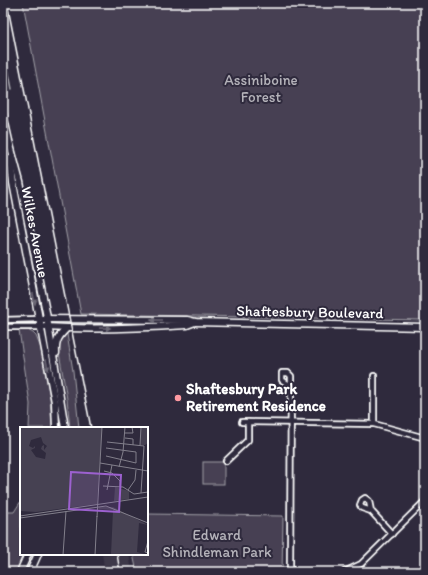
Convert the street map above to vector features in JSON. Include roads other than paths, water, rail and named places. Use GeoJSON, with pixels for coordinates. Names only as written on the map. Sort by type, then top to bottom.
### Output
{"type":"FeatureCollection","features":[{"type":"Feature","properties":{"kind":"main road","name":"Wilkes Avenue"},"geometry":{"type":"LineString","coordinates":[[3,114],[13,183],[54,402],[56,427]]}},
{"type":"Feature","properties":{"kind":"main road","name":"Wilkes Avenue"},"geometry":{"type":"LineString","coordinates":[[8,141],[20,182],[58,378]]}},
{"type":"Feature","properties":{"kind":"main road","name":"Shaftesbury Boulevard"},"geometry":{"type":"LineString","coordinates":[[39,319],[187,320],[195,322],[425,326]]}},
{"type":"Feature","properties":{"kind":"main road","name":"Shaftesbury Boulevard"},"geometry":{"type":"LineString","coordinates":[[40,327],[136,328],[187,325],[195,322]]}},
{"type":"Feature","properties":{"kind":"main road"},"geometry":{"type":"LineString","coordinates":[[65,427],[58,378],[56,342],[58,337],[66,328]]}},
{"type":"Feature","properties":{"kind":"main road"},"geometry":{"type":"LineString","coordinates":[[20,572],[28,555]]}},
{"type":"Feature","properties":{"kind":"main road"},"geometry":{"type":"LineString","coordinates":[[30,572],[38,555]]}},
{"type":"Feature","properties":{"kind":"street"},"geometry":{"type":"LineString","coordinates":[[3,320],[39,319]]}},
{"type":"Feature","properties":{"kind":"street"},"geometry":{"type":"LineString","coordinates":[[3,327],[40,327]]}},
{"type":"Feature","properties":{"kind":"street"},"geometry":{"type":"LineString","coordinates":[[374,376],[374,424]]}},
{"type":"Feature","properties":{"kind":"street"},"geometry":{"type":"LineString","coordinates":[[290,572],[291,386]]}},
{"type":"Feature","properties":{"kind":"street"},"geometry":{"type":"LineString","coordinates":[[242,422],[374,424],[425,438]]}},
{"type":"Feature","properties":{"kind":"street"},"geometry":{"type":"LineString","coordinates":[[226,461],[248,440],[248,422]]}},
{"type":"Feature","properties":{"kind":"street"},"geometry":{"type":"LineString","coordinates":[[344,572],[361,564],[425,501]]}},
{"type":"Feature","properties":{"kind":"street"},"geometry":{"type":"LineString","coordinates":[[371,511],[392,534]]}},
{"type":"Feature","properties":{"kind":"waterway"},"geometry":{"type":"LineString","coordinates":[[3,43],[12,89]]}},
{"type":"Feature","properties":{"kind":"railway"},"geometry":{"type":"LineString","coordinates":[[7,3],[91,427]]}},
{"type":"Feature","properties":{"kind":"railway"},"geometry":{"type":"LineString","coordinates":[[117,555],[120,572]]}},
{"type":"Feature","properties":{"kind":"place","name":"Shaftesbury Park Retirement Residence"},"geometry":{"type":"Point","coordinates":[178,398]}},
{"type":"Feature","properties":{"kind":"park label","name":"Assiniboine Forest"},"geometry":{"type":"Point","coordinates":[261,88]}},
{"type":"Feature","properties":{"kind":"park label","name":"Edward Shindleman Park"},"geometry":{"type":"Point","coordinates":[217,544]}}]}
